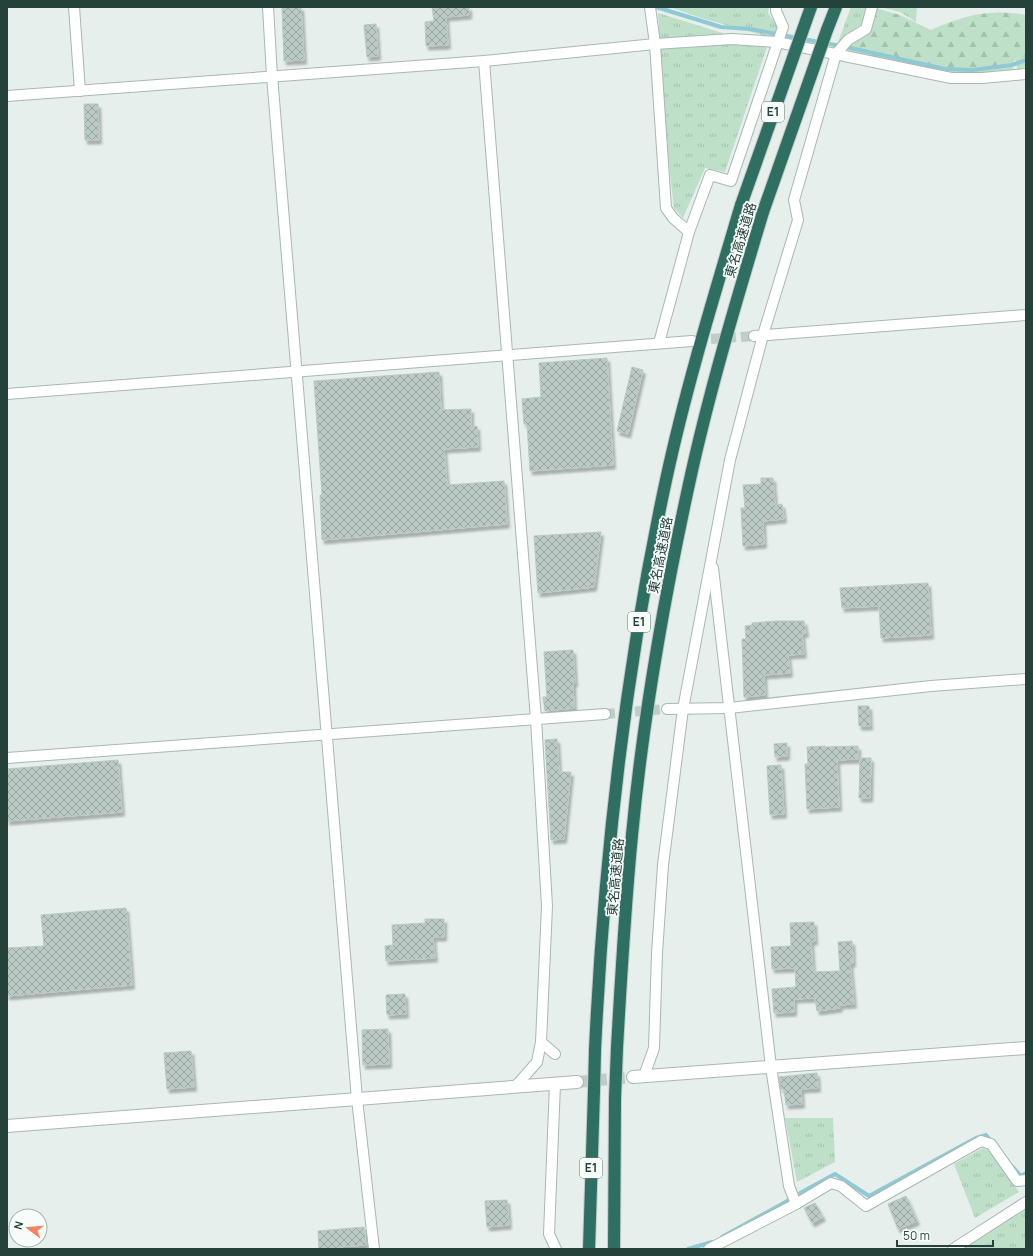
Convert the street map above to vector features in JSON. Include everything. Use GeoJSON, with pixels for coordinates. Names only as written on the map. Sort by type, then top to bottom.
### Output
{"type":"FeatureCollection","features":[{"type":"Feature","properties":{"kind":"highway","name":"東名高速道路"},"geometry":{"type":"LineString","coordinates":[[589,1247],[599,956],[609,833],[623,724],[643,598],[666,479],[699,348],[741,205],[811,7]]}},
{"type":"Feature","properties":{"kind":"highway","name":"東名高速道路"},"geometry":{"type":"LineString","coordinates":[[614,1247],[615,1098],[617,1048],[632,833],[645,727],[666,601],[689,483],[719,360],[784,147],[836,7]]}},
{"type":"Feature","properties":{"kind":"street"},"geometry":{"type":"LineString","coordinates":[[74,7],[80,91]]}},
{"type":"Feature","properties":{"kind":"street"},"geometry":{"type":"LineString","coordinates":[[268,7],[272,76],[296,371],[357,1099],[374,1249]]}},
{"type":"Feature","properties":{"kind":"street"},"geometry":{"type":"LineString","coordinates":[[650,7],[655,44],[666,208],[673,218],[689,232]]}},
{"type":"Feature","properties":{"kind":"street"},"geometry":{"type":"LineString","coordinates":[[659,343],[689,232],[710,175],[731,181],[783,27],[776,11],[776,7]]}},
{"type":"Feature","properties":{"kind":"street"},"geometry":{"type":"LineString","coordinates":[[638,1076],[654,1048],[657,953],[663,865],[683,709],[730,460],[758,336],[798,220],[794,200],[838,52],[848,40],[866,30],[872,7]]}},
{"type":"Feature","properties":{"kind":"street"},"geometry":{"type":"LineString","coordinates":[[7,96],[484,61],[655,44],[732,39],[777,42],[838,52],[951,78],[982,78],[1024,73]]}},
{"type":"Feature","properties":{"kind":"street"},"geometry":{"type":"LineString","coordinates":[[484,61],[536,719],[547,906],[541,1042],[537,1062],[515,1087]]}},
{"type":"Feature","properties":{"kind":"street"},"geometry":{"type":"LineString","coordinates":[[758,336],[1026,315]]}},
{"type":"Feature","properties":{"kind":"street"},"geometry":{"type":"LineString","coordinates":[[7,394],[692,341]]}},
{"type":"Feature","properties":{"kind":"street"},"geometry":{"type":"LineString","coordinates":[[712,558],[771,1067],[789,1186],[796,1204]]}},
{"type":"Feature","properties":{"kind":"street"},"geometry":{"type":"LineString","coordinates":[[667,709],[729,708],[931,686],[1026,679]]}},
{"type":"Feature","properties":{"kind":"street"},"geometry":{"type":"LineString","coordinates":[[7,758],[605,714]]}},
{"type":"Feature","properties":{"kind":"street"},"geometry":{"type":"LineString","coordinates":[[541,1042],[555,1054]]}},
{"type":"Feature","properties":{"kind":"street"},"geometry":{"type":"LineString","coordinates":[[638,1076],[1026,1048]]}},
{"type":"Feature","properties":{"kind":"street"},"geometry":{"type":"LineString","coordinates":[[7,1126],[577,1082]]}},
{"type":"Feature","properties":{"kind":"street"},"geometry":{"type":"LineString","coordinates":[[555,1084],[550,1234],[556,1249]]}},
{"type":"Feature","properties":{"kind":"street"},"geometry":{"type":"LineString","coordinates":[[709,1249],[796,1204],[831,1183],[841,1186],[866,1206],[981,1141],[992,1144],[1017,1181],[1026,1180]]}},
{"type":"Feature","properties":{"kind":"street"},"geometry":{"type":"LineString","coordinates":[[953,1249],[1026,1202]]}},
{"type":"Feature","properties":{"kind":"green space"},"geometry":{"type":"Polygon","coordinates":[[[670,7],[769,7],[768,13],[779,29],[777,39],[704,19],[670,7]]]}},
{"type":"Feature","properties":{"kind":"green space"},"geometry":{"type":"Polygon","coordinates":[[[851,7],[870,7],[864,23],[837,45],[851,7]]]}},
{"type":"Feature","properties":{"kind":"green space"},"geometry":{"type":"Polygon","coordinates":[[[880,7],[917,7],[916,22],[900,12],[880,7]]]}},
{"type":"Feature","properties":{"kind":"green space"},"geometry":{"type":"Polygon","coordinates":[[[876,8],[900,15],[931,30],[958,19],[977,14],[996,12],[1026,15],[1026,53],[1015,59],[1012,65],[1014,72],[941,73],[848,51],[850,45],[867,32],[876,8]]]}},
{"type":"Feature","properties":{"kind":"green space"},"geometry":{"type":"Polygon","coordinates":[[[658,13],[767,47],[725,172],[705,168],[683,218],[674,208],[667,148],[658,13]]]}},
{"type":"Feature","properties":{"kind":"green space"},"geometry":{"type":"Polygon","coordinates":[[[1026,53],[1026,66],[1018,72],[1015,59],[1026,53]]]}},
{"type":"Feature","properties":{"kind":"green space"},"geometry":{"type":"Polygon","coordinates":[[[785,1118],[833,1118],[835,1162],[797,1182],[785,1118]]]}},
{"type":"Feature","properties":{"kind":"green space"},"geometry":{"type":"Polygon","coordinates":[[[983,1148],[990,1151],[1019,1192],[975,1218],[954,1164],[983,1148]]]}},
{"type":"Feature","properties":{"kind":"green space"},"geometry":{"type":"Polygon","coordinates":[[[1026,1202],[1026,1249],[953,1249],[1026,1202]]]}},
{"type":"Feature","properties":{"kind":"building"},"geometry":{"type":"Polygon","coordinates":[[[282,7],[301,7],[304,60],[284,61],[282,7]]]}},
{"type":"Feature","properties":{"kind":"building"},"geometry":{"type":"Polygon","coordinates":[[[432,7],[469,7],[469,15],[446,17],[448,45],[426,46],[425,22],[434,21],[432,7]]]}},
{"type":"Feature","properties":{"kind":"building"},"geometry":{"type":"Polygon","coordinates":[[[376,24],[378,56],[367,57],[364,25],[376,24]]]}},
{"type":"Feature","properties":{"kind":"building"},"geometry":{"type":"Polygon","coordinates":[[[84,104],[98,104],[99,140],[85,140],[84,104]]]}},
{"type":"Feature","properties":{"kind":"building"},"geometry":{"type":"Polygon","coordinates":[[[607,358],[613,465],[530,471],[527,424],[524,424],[522,399],[541,397],[539,363],[607,358]]]}},
{"type":"Feature","properties":{"kind":"building"},"geometry":{"type":"Polygon","coordinates":[[[632,367],[643,370],[628,434],[617,431],[632,367]]]}},
{"type":"Feature","properties":{"kind":"building"},"geometry":{"type":"Polygon","coordinates":[[[439,372],[441,410],[471,409],[471,427],[477,426],[478,447],[444,449],[447,485],[504,481],[507,524],[322,540],[320,495],[322,495],[314,381],[439,372]]]}},
{"type":"Feature","properties":{"kind":"building"},"geometry":{"type":"Polygon","coordinates":[[[761,478],[773,478],[775,505],[782,504],[784,519],[763,521],[764,544],[743,546],[741,508],[745,508],[743,485],[761,484],[761,478]]]}},
{"type":"Feature","properties":{"kind":"building"},"geometry":{"type":"Polygon","coordinates":[[[601,532],[594,587],[538,593],[534,536],[601,532]]]}},
{"type":"Feature","properties":{"kind":"building"},"geometry":{"type":"Polygon","coordinates":[[[928,583],[931,635],[881,638],[879,606],[842,608],[840,588],[928,583]]]}},
{"type":"Feature","properties":{"kind":"building"},"geometry":{"type":"Polygon","coordinates":[[[804,621],[806,633],[802,634],[804,654],[788,655],[790,673],[764,675],[765,695],[744,697],[742,639],[746,639],[745,626],[752,625],[752,623],[804,621]]]}},
{"type":"Feature","properties":{"kind":"building"},"geometry":{"type":"Polygon","coordinates":[[[573,650],[575,683],[573,683],[574,708],[545,711],[543,697],[547,697],[544,652],[573,650]]]}},
{"type":"Feature","properties":{"kind":"building"},"geometry":{"type":"Polygon","coordinates":[[[858,706],[869,706],[870,726],[859,726],[858,706]]]}},
{"type":"Feature","properties":{"kind":"building"},"geometry":{"type":"Polygon","coordinates":[[[557,739],[559,772],[571,772],[564,839],[551,840],[545,740],[557,739]]]}},
{"type":"Feature","properties":{"kind":"building"},"geometry":{"type":"Polygon","coordinates":[[[787,743],[787,756],[775,757],[774,744],[787,743]]]}},
{"type":"Feature","properties":{"kind":"building"},"geometry":{"type":"Polygon","coordinates":[[[858,746],[858,759],[837,760],[839,807],[807,809],[805,764],[808,764],[807,747],[858,746]]]}},
{"type":"Feature","properties":{"kind":"building"},"geometry":{"type":"Polygon","coordinates":[[[860,758],[871,758],[870,798],[859,798],[860,758]]]}},
{"type":"Feature","properties":{"kind":"building"},"geometry":{"type":"Polygon","coordinates":[[[118,760],[122,812],[7,821],[7,769],[118,760]]]}},
{"type":"Feature","properties":{"kind":"building"},"geometry":{"type":"Polygon","coordinates":[[[781,765],[784,814],[770,815],[767,766],[781,765]]]}},
{"type":"Feature","properties":{"kind":"building"},"geometry":{"type":"Polygon","coordinates":[[[126,908],[132,985],[7,996],[7,948],[44,946],[41,915],[126,908]]]}},
{"type":"Feature","properties":{"kind":"building"},"geometry":{"type":"Polygon","coordinates":[[[425,919],[444,919],[444,937],[433,937],[435,958],[386,961],[385,946],[393,945],[392,925],[425,923],[425,919]]]}},
{"type":"Feature","properties":{"kind":"building"},"geometry":{"type":"Polygon","coordinates":[[[814,922],[815,941],[811,941],[813,972],[840,971],[838,942],[852,941],[853,963],[850,963],[854,1004],[839,1005],[840,1008],[817,1011],[815,998],[794,999],[794,1012],[774,1013],[772,989],[796,987],[795,968],[772,969],[771,947],[791,946],[790,923],[814,922]]]}},
{"type":"Feature","properties":{"kind":"building"},"geometry":{"type":"Polygon","coordinates":[[[405,994],[406,1014],[387,1015],[386,995],[405,994]]]}},
{"type":"Feature","properties":{"kind":"building"},"geometry":{"type":"Polygon","coordinates":[[[388,1029],[389,1064],[363,1065],[362,1030],[388,1029]]]}},
{"type":"Feature","properties":{"kind":"building"},"geometry":{"type":"Polygon","coordinates":[[[191,1051],[194,1087],[167,1089],[164,1053],[191,1051]]]}},
{"type":"Feature","properties":{"kind":"building"},"geometry":{"type":"Polygon","coordinates":[[[817,1073],[818,1088],[801,1089],[802,1104],[786,1105],[784,1089],[781,1089],[779,1077],[817,1073]]]}},
{"type":"Feature","properties":{"kind":"building"},"geometry":{"type":"Polygon","coordinates":[[[906,1196],[917,1221],[898,1229],[888,1204],[906,1196]]]}},
{"type":"Feature","properties":{"kind":"building"},"geometry":{"type":"Polygon","coordinates":[[[507,1200],[509,1225],[487,1227],[485,1201],[507,1200]]]}},
{"type":"Feature","properties":{"kind":"building"},"geometry":{"type":"Polygon","coordinates":[[[815,1203],[823,1217],[812,1223],[804,1208],[815,1203]]]}},
{"type":"Feature","properties":{"kind":"building"},"geometry":{"type":"Polygon","coordinates":[[[364,1227],[366,1245],[337,1247],[338,1249],[319,1249],[318,1231],[364,1227]]]}},
{"type":"Feature","properties":{"kind":"waterway"},"geometry":{"type":"LineString","coordinates":[[656,7],[721,27],[750,29],[846,47],[945,69],[973,70],[1012,65],[1026,60]]}},
{"type":"Feature","properties":{"kind":"waterway"},"geometry":{"type":"LineString","coordinates":[[800,1193],[835,1174],[869,1196],[976,1138],[986,1135],[991,1141]]}},
{"type":"Feature","properties":{"kind":"waterway"},"geometry":{"type":"LineString","coordinates":[[1011,1165],[1021,1176],[1026,1173]]}},
{"type":"Feature","properties":{"kind":"waterway"},"geometry":{"type":"LineString","coordinates":[[722,1237],[789,1200]]}},
{"type":"Feature","properties":{"kind":"waterway"},"geometry":{"type":"LineString","coordinates":[[688,1249],[712,1242]]}},
{"type":"Feature","properties":{"kind":"tunnel"},"geometry":{"type":"LineString","coordinates":[[696,340],[754,336]]}},
{"type":"Feature","properties":{"kind":"tunnel"},"geometry":{"type":"LineString","coordinates":[[605,714],[667,709]]}},
{"type":"Feature","properties":{"kind":"tunnel"},"geometry":{"type":"LineString","coordinates":[[577,1082],[633,1077]]}}]}
